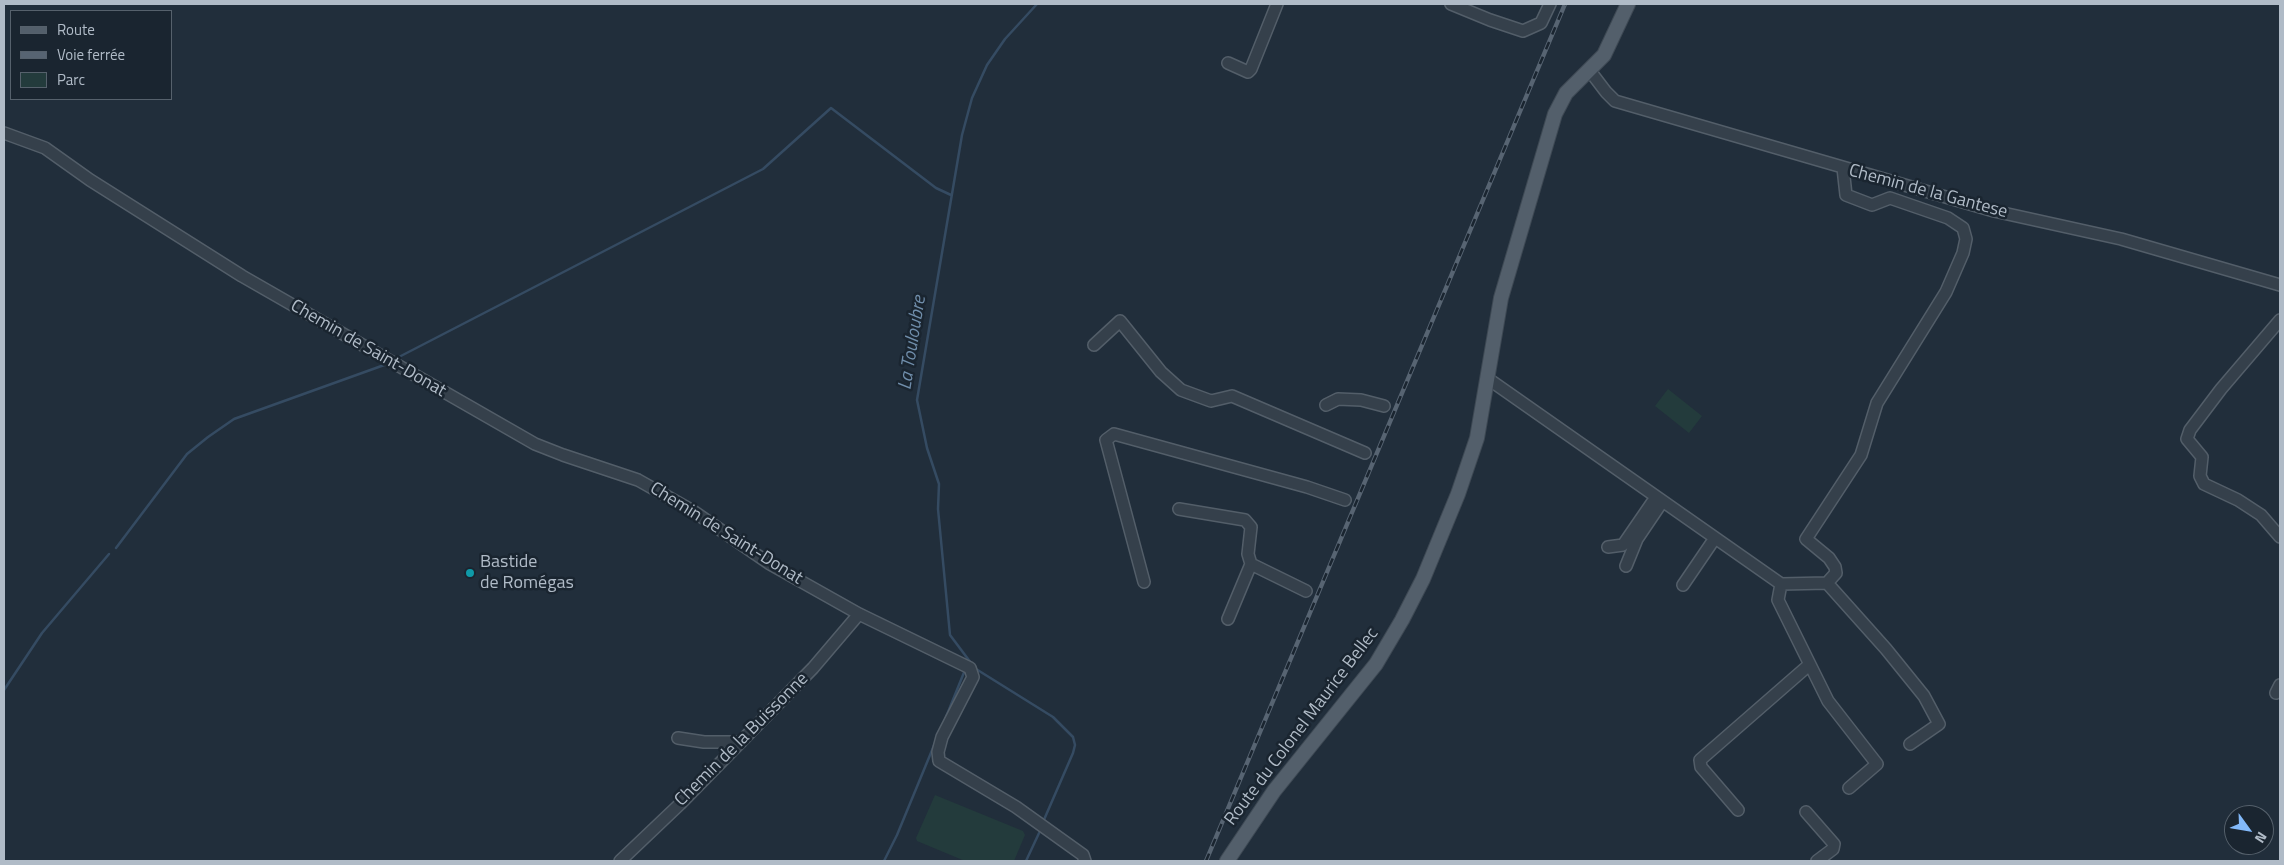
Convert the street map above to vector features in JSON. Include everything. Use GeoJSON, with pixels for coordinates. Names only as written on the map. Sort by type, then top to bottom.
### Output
{"type":"FeatureCollection","features":[{"type":"Feature","properties":{"kind":"main road","name":"Route du Colonel Maurice Bellec"},"geometry":{"type":"LineString","coordinates":[[1227,861],[1274,791],[1364,680],[1402,620],[1423,579],[1471,457],[1481,419],[1501,298],[1555,114],[1566,93],[1590,71],[1610,45],[1628,4]]}},
{"type":"Feature","properties":{"kind":"street"},"geometry":{"type":"LineString","coordinates":[[1228,63],[1248,72],[1251,69],[1276,4]]}},
{"type":"Feature","properties":{"kind":"street"},"geometry":{"type":"LineString","coordinates":[[1451,4],[1523,31],[1541,23],[1550,4]]}},
{"type":"Feature","properties":{"kind":"street","name":"Chemin de la Gantese"},"geometry":{"type":"LineString","coordinates":[[1590,71],[1615,101],[1994,211],[2121,239],[2280,285]]}},
{"type":"Feature","properties":{"kind":"street","name":"Chemin de Saint-Donat"},"geometry":{"type":"LineString","coordinates":[[4,133],[45,148],[90,180],[242,276],[535,444],[638,480],[694,511],[770,564],[859,614],[970,668],[973,677],[942,737],[938,752],[939,761],[1016,807],[1083,854],[1085,861]]}},
{"type":"Feature","properties":{"kind":"street"},"geometry":{"type":"LineString","coordinates":[[1828,583],[1836,573],[1835,567],[1829,558],[1806,539],[1861,455],[1877,403],[1946,292],[1963,253],[1966,238],[1963,228],[1948,218],[1890,198],[1872,205],[1846,195],[1843,168]]}},
{"type":"Feature","properties":{"kind":"street"},"geometry":{"type":"LineString","coordinates":[[2280,320],[2220,389],[2190,430],[2187,439],[2202,456],[2200,476],[2204,484],[2238,500],[2261,516],[2280,537]]}},
{"type":"Feature","properties":{"kind":"street"},"geometry":{"type":"LineString","coordinates":[[1094,345],[1120,321],[1161,372],[1181,390],[1211,401],[1232,396],[1365,453]]}},
{"type":"Feature","properties":{"kind":"street"},"geometry":{"type":"LineString","coordinates":[[1488,378],[1780,584],[1828,583],[1886,648],[1924,696],[1939,724],[1910,744]]}},
{"type":"Feature","properties":{"kind":"street"},"geometry":{"type":"LineString","coordinates":[[1326,405],[1338,399],[1361,400],[1384,406]]}},
{"type":"Feature","properties":{"kind":"street"},"geometry":{"type":"LineString","coordinates":[[1144,582],[1106,440],[1114,434],[1307,486],[1345,500]]}},
{"type":"Feature","properties":{"kind":"street"},"geometry":{"type":"LineString","coordinates":[[1608,548],[1623,545],[1659,499]]}},
{"type":"Feature","properties":{"kind":"street"},"geometry":{"type":"LineString","coordinates":[[1626,566],[1637,539],[1659,499]]}},
{"type":"Feature","properties":{"kind":"street"},"geometry":{"type":"LineString","coordinates":[[1179,509],[1245,520],[1251,527],[1248,554],[1251,564],[1228,619]]}},
{"type":"Feature","properties":{"kind":"street"},"geometry":{"type":"LineString","coordinates":[[1683,585],[1715,538]]}},
{"type":"Feature","properties":{"kind":"street"},"geometry":{"type":"LineString","coordinates":[[1251,564],[1306,591]]}},
{"type":"Feature","properties":{"kind":"street"},"geometry":{"type":"LineString","coordinates":[[1780,584],[1778,600],[1809,665],[1828,700],[1877,764],[1849,788]]}},
{"type":"Feature","properties":{"kind":"street","name":"Chemin de la Buissonne"},"geometry":{"type":"LineString","coordinates":[[620,861],[813,668],[859,614]]}},
{"type":"Feature","properties":{"kind":"street"},"geometry":{"type":"LineString","coordinates":[[1738,810],[1701,767],[1700,760],[1809,665]]}},
{"type":"Feature","properties":{"kind":"street"},"geometry":{"type":"LineString","coordinates":[[678,738],[704,742],[741,742]]}},
{"type":"Feature","properties":{"kind":"street"},"geometry":{"type":"LineString","coordinates":[[1806,812],[1834,844],[1833,849],[1827,856],[1817,861]]}},
{"type":"Feature","properties":{"kind":"green space"},"geometry":{"type":"Polygon","coordinates":[[[1668,389],[1702,416],[1689,433],[1655,406],[1668,389]]]}},
{"type":"Feature","properties":{"kind":"green space"},"geometry":{"type":"Polygon","coordinates":[[[935,795],[1023,831],[1025,835],[1014,861],[965,861],[917,841],[916,838],[935,795]]]}},
{"type":"Feature","properties":{"kind":"waterway","name":"La Touloubre"},"geometry":{"type":"LineString","coordinates":[[971,663],[950,635],[938,509],[939,484],[927,448],[917,400],[962,135],[972,98],[987,65],[1005,39],[1037,4]]}},
{"type":"Feature","properties":{"kind":"waterway"},"geometry":{"type":"LineString","coordinates":[[395,359],[763,169],[831,108],[936,188],[951,195]]}},
{"type":"Feature","properties":{"kind":"waterway"},"geometry":{"type":"LineString","coordinates":[[116,548],[187,454],[234,419],[387,364]]}},
{"type":"Feature","properties":{"kind":"waterway"},"geometry":{"type":"LineString","coordinates":[[4,690],[42,633],[109,554]]}},
{"type":"Feature","properties":{"kind":"waterway","name":"La Touloubre"},"geometry":{"type":"LineString","coordinates":[[976,669],[1053,717],[1073,737],[1075,745],[1073,753],[1043,822]]}},
{"type":"Feature","properties":{"kind":"waterway"},"geometry":{"type":"LineString","coordinates":[[944,722],[965,670]]}},
{"type":"Feature","properties":{"kind":"waterway"},"geometry":{"type":"LineString","coordinates":[[884,861],[897,835],[935,743]]}},
{"type":"Feature","properties":{"kind":"waterway","name":"La Touloubre"},"geometry":{"type":"LineString","coordinates":[[1026,861],[1040,831]]}},
{"type":"Feature","properties":{"kind":"railway"},"geometry":{"type":"LineString","coordinates":[[1206,861],[1565,4]]}},
{"type":"Feature","properties":{"kind":"place","name":"Bastide de Romégas"},"geometry":{"type":"Point","coordinates":[470,573]}}]}
